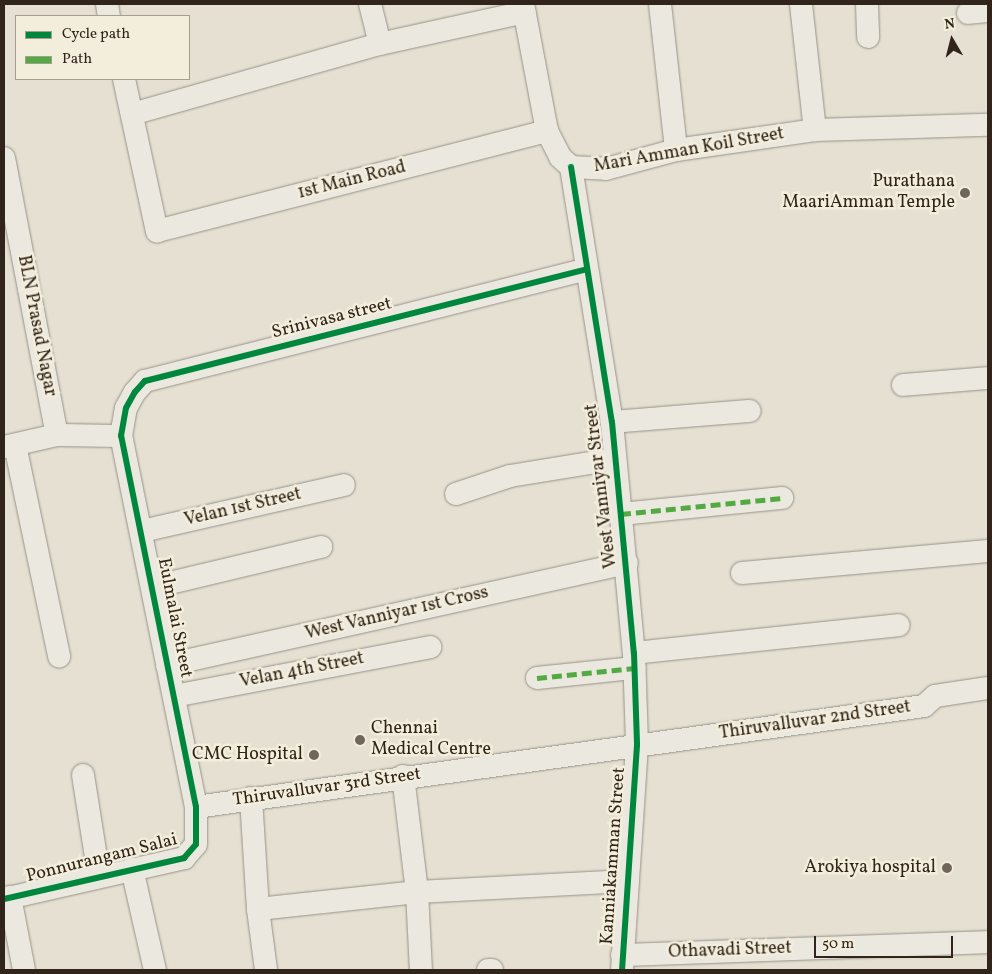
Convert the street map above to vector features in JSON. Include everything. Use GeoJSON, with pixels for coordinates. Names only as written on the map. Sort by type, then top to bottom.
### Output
{"type":"FeatureCollection","features":[{"type":"Feature","properties":{"kind":"street"},"geometry":{"type":"LineString","coordinates":[[370,4],[380,44]]}},
{"type":"Feature","properties":{"kind":"street"},"geometry":{"type":"LineString","coordinates":[[660,4],[676,150]]}},
{"type":"Feature","properties":{"kind":"street"},"geometry":{"type":"LineString","coordinates":[[801,4],[815,130]]}},
{"type":"Feature","properties":{"kind":"street"},"geometry":{"type":"LineString","coordinates":[[867,4],[868,37]]}},
{"type":"Feature","properties":{"kind":"street"},"geometry":{"type":"LineString","coordinates":[[124,80],[132,114],[380,44],[524,8],[547,130],[560,157],[571,167]]}},
{"type":"Feature","properties":{"kind":"street","name":"1st Main Road"},"geometry":{"type":"LineString","coordinates":[[132,114],[157,231],[547,130]]}},
{"type":"Feature","properties":{"kind":"street","name":"Mari Amman Koil Street"},"geometry":{"type":"LineString","coordinates":[[571,167],[606,170],[676,150],[815,130],[988,125]]}},
{"type":"Feature","properties":{"kind":"street","name":"BLN Prasad Nagar"},"geometry":{"type":"LineString","coordinates":[[4,158],[57,435]]}},
{"type":"Feature","properties":{"kind":"street","name":"West Vanniyar Street"},"geometry":{"type":"LineString","coordinates":[[571,167],[585,270],[612,422],[614,459],[627,563],[634,660],[637,745]]}},
{"type":"Feature","properties":{"kind":"street","name":"Srinivasa street"},"geometry":{"type":"LineString","coordinates":[[121,436],[126,408],[145,382],[585,270]]}},
{"type":"Feature","properties":{"kind":"street"},"geometry":{"type":"LineString","coordinates":[[903,385],[988,378]]}},
{"type":"Feature","properties":{"kind":"street"},"geometry":{"type":"LineString","coordinates":[[612,422],[750,411]]}},
{"type":"Feature","properties":{"kind":"street"},"geometry":{"type":"LineString","coordinates":[[59,656],[9,446],[57,435],[121,436]]}},
{"type":"Feature","properties":{"kind":"street","name":"Eulmalai Street"},"geometry":{"type":"LineString","coordinates":[[121,436],[142,531],[196,807]]}},
{"type":"Feature","properties":{"kind":"street"},"geometry":{"type":"LineString","coordinates":[[456,494],[510,476],[614,459]]}},
{"type":"Feature","properties":{"kind":"street","name":"Velan 1st Street"},"geometry":{"type":"LineString","coordinates":[[142,531],[344,485]]}},
{"type":"Feature","properties":{"kind":"street"},"geometry":{"type":"LineString","coordinates":[[621,514],[782,498]]}},
{"type":"Feature","properties":{"kind":"street"},"geometry":{"type":"LineString","coordinates":[[153,587],[321,547]]}},
{"type":"Feature","properties":{"kind":"street"},"geometry":{"type":"LineString","coordinates":[[742,573],[988,551]]}},
{"type":"Feature","properties":{"kind":"street","name":"West Vanniyar 1st Cross"},"geometry":{"type":"LineString","coordinates":[[167,665],[627,563]]}},
{"type":"Feature","properties":{"kind":"street"},"geometry":{"type":"LineString","coordinates":[[537,678],[634,660],[900,625]]}},
{"type":"Feature","properties":{"kind":"street","name":"Velan 4th Street"},"geometry":{"type":"LineString","coordinates":[[174,696],[430,647]]}},
{"type":"Feature","properties":{"kind":"street","name":"Thiruvalluvar 2nd Street"},"geometry":{"type":"LineString","coordinates":[[637,745],[924,706],[935,696],[988,688]]}},
{"type":"Feature","properties":{"kind":"street","name":"Thiruvalluvar 3rd Street"},"geometry":{"type":"LineString","coordinates":[[196,807],[403,776],[637,745]]}},
{"type":"Feature","properties":{"kind":"street","name":"Kanniakamman Street"},"geometry":{"type":"LineString","coordinates":[[622,963],[637,745]]}},
{"type":"Feature","properties":{"kind":"street"},"geometry":{"type":"LineString","coordinates":[[83,775],[99,876]]}},
{"type":"Feature","properties":{"kind":"street"},"geometry":{"type":"LineString","coordinates":[[403,776],[417,892],[422,970]]}},
{"type":"Feature","properties":{"kind":"street"},"geometry":{"type":"LineString","coordinates":[[251,798],[258,909],[266,970]]}},
{"type":"Feature","properties":{"kind":"street","name":"Ponnurangam Salai"},"geometry":{"type":"LineString","coordinates":[[7,898],[184,858],[191,852],[198,836],[196,807]]}},
{"type":"Feature","properties":{"kind":"street"},"geometry":{"type":"LineString","coordinates":[[132,869],[155,970]]}},
{"type":"Feature","properties":{"kind":"street"},"geometry":{"type":"LineString","coordinates":[[258,909],[417,892],[628,881]]}},
{"type":"Feature","properties":{"kind":"street"},"geometry":{"type":"LineString","coordinates":[[7,898],[24,970]]}},
{"type":"Feature","properties":{"kind":"street","name":"Othavadi Street"},"geometry":{"type":"LineString","coordinates":[[622,963],[988,942]]}},
{"type":"Feature","properties":{"kind":"marked path"},"geometry":{"type":"LineString","coordinates":[[621,514],[782,498]]}},
{"type":"Feature","properties":{"kind":"marked path"},"geometry":{"type":"LineString","coordinates":[[537,678],[634,668]]}},
{"type":"Feature","properties":{"kind":"cycle path"},"geometry":{"type":"LineString","coordinates":[[571,167],[612,422],[634,653],[637,745],[622,970]]}},
{"type":"Feature","properties":{"kind":"cycle path"},"geometry":{"type":"LineString","coordinates":[[4,899],[184,858],[196,844],[196,807],[121,436],[126,408],[135,392],[145,381],[585,270]]}},
{"type":"Feature","properties":{"kind":"place","name":"Purathana MaariAmman Temple"},"geometry":{"type":"Point","coordinates":[965,193]}},
{"type":"Feature","properties":{"kind":"place","name":"Chennai Medical Centre"},"geometry":{"type":"Point","coordinates":[360,740]}},
{"type":"Feature","properties":{"kind":"place","name":"CMC Hospital"},"geometry":{"type":"Point","coordinates":[314,755]}},
{"type":"Feature","properties":{"kind":"place","name":"Arokiya hospital"},"geometry":{"type":"Point","coordinates":[947,868]}}]}
